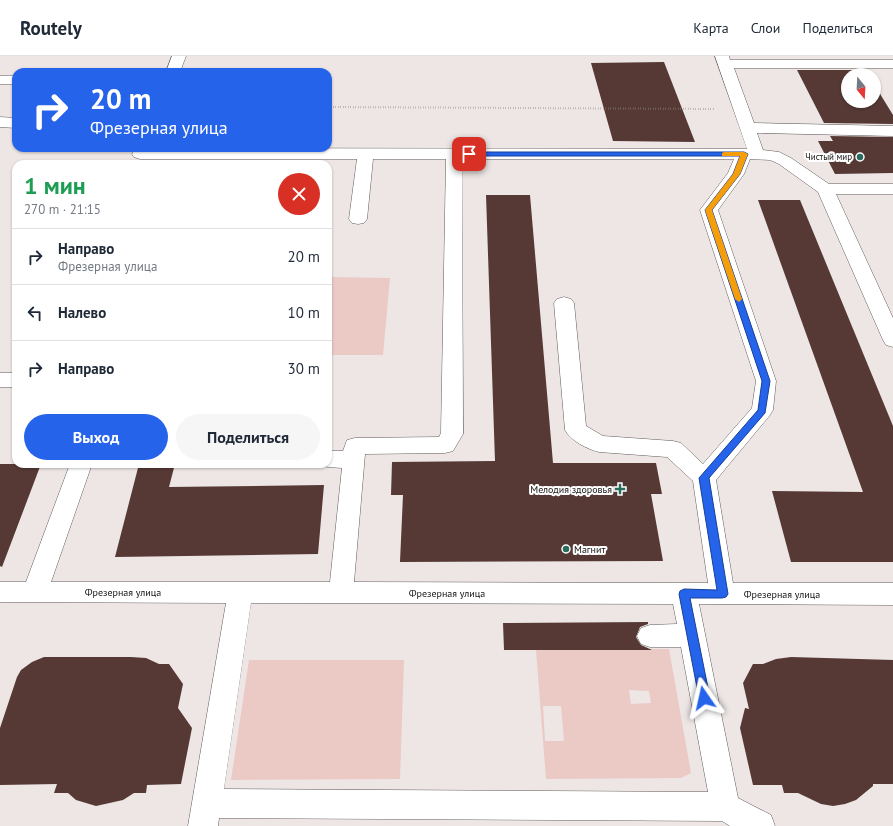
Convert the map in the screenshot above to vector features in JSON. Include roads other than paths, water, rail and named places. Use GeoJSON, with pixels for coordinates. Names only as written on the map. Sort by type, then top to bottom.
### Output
{"type":"FeatureCollection","features":[{"type":"Feature","properties":{"kind":"street"},"geometry":{"type":"LineString","coordinates":[[174,68],[179,56]]}},
{"type":"Feature","properties":{"kind":"street"},"geometry":{"type":"LineString","coordinates":[[704,478],[762,410],[766,381],[709,210],[750,154],[748,128],[723,60],[893,64]]}},
{"type":"Feature","properties":{"kind":"street"},"geometry":{"type":"LineString","coordinates":[[0,80],[12,80]]}},
{"type":"Feature","properties":{"kind":"street"},"geometry":{"type":"LineString","coordinates":[[0,122],[12,122]]}},
{"type":"Feature","properties":{"kind":"street"},"geometry":{"type":"LineString","coordinates":[[748,128],[893,131]]}},
{"type":"Feature","properties":{"kind":"street"},"geometry":{"type":"LineString","coordinates":[[141,152],[140,154],[191,159],[274,159],[366,154],[773,155],[825,189],[893,340]]}},
{"type":"Feature","properties":{"kind":"street"},"geometry":{"type":"LineString","coordinates":[[358,219],[366,154]]}},
{"type":"Feature","properties":{"kind":"street"},"geometry":{"type":"LineString","coordinates":[[342,593],[355,446],[445,445],[452,434],[454,154]]}},
{"type":"Feature","properties":{"kind":"street"},"geometry":{"type":"LineString","coordinates":[[825,189],[893,189]]}},
{"type":"Feature","properties":{"kind":"street"},"geometry":{"type":"LineString","coordinates":[[564,303],[576,430],[598,444],[673,449],[704,478],[722,594]]}},
{"type":"Feature","properties":{"kind":"street"},"geometry":{"type":"LineString","coordinates":[[0,380],[12,380]]}},
{"type":"Feature","properties":{"kind":"street"},"geometry":{"type":"LineString","coordinates":[[332,459],[353,460]]}},
{"type":"Feature","properties":{"kind":"street"},"geometry":{"type":"LineString","coordinates":[[35,592],[80,468]]}},
{"type":"Feature","properties":{"kind":"street","name":"Фрезерная улица"},"geometry":{"type":"LineString","coordinates":[[0,592],[893,594]]}},
{"type":"Feature","properties":{"kind":"street"},"geometry":{"type":"LineString","coordinates":[[240,593],[205,814],[725,807],[760,826]]}},
{"type":"Feature","properties":{"kind":"street"},"geometry":{"type":"LineString","coordinates":[[684,594],[725,807]]}},
{"type":"Feature","properties":{"kind":"street"},"geometry":{"type":"LineString","coordinates":[[650,636],[692,635]]}},
{"type":"Feature","properties":{"kind":"place","name":"Чистый мир"},"geometry":{"type":"Point","coordinates":[860,157]}},
{"type":"Feature","properties":{"kind":"place","name":"Мелодия здоровья"},"geometry":{"type":"Point","coordinates":[620,489]}},
{"type":"Feature","properties":{"kind":"place","name":"Магнит"},"geometry":{"type":"Point","coordinates":[566,549]}}]}
